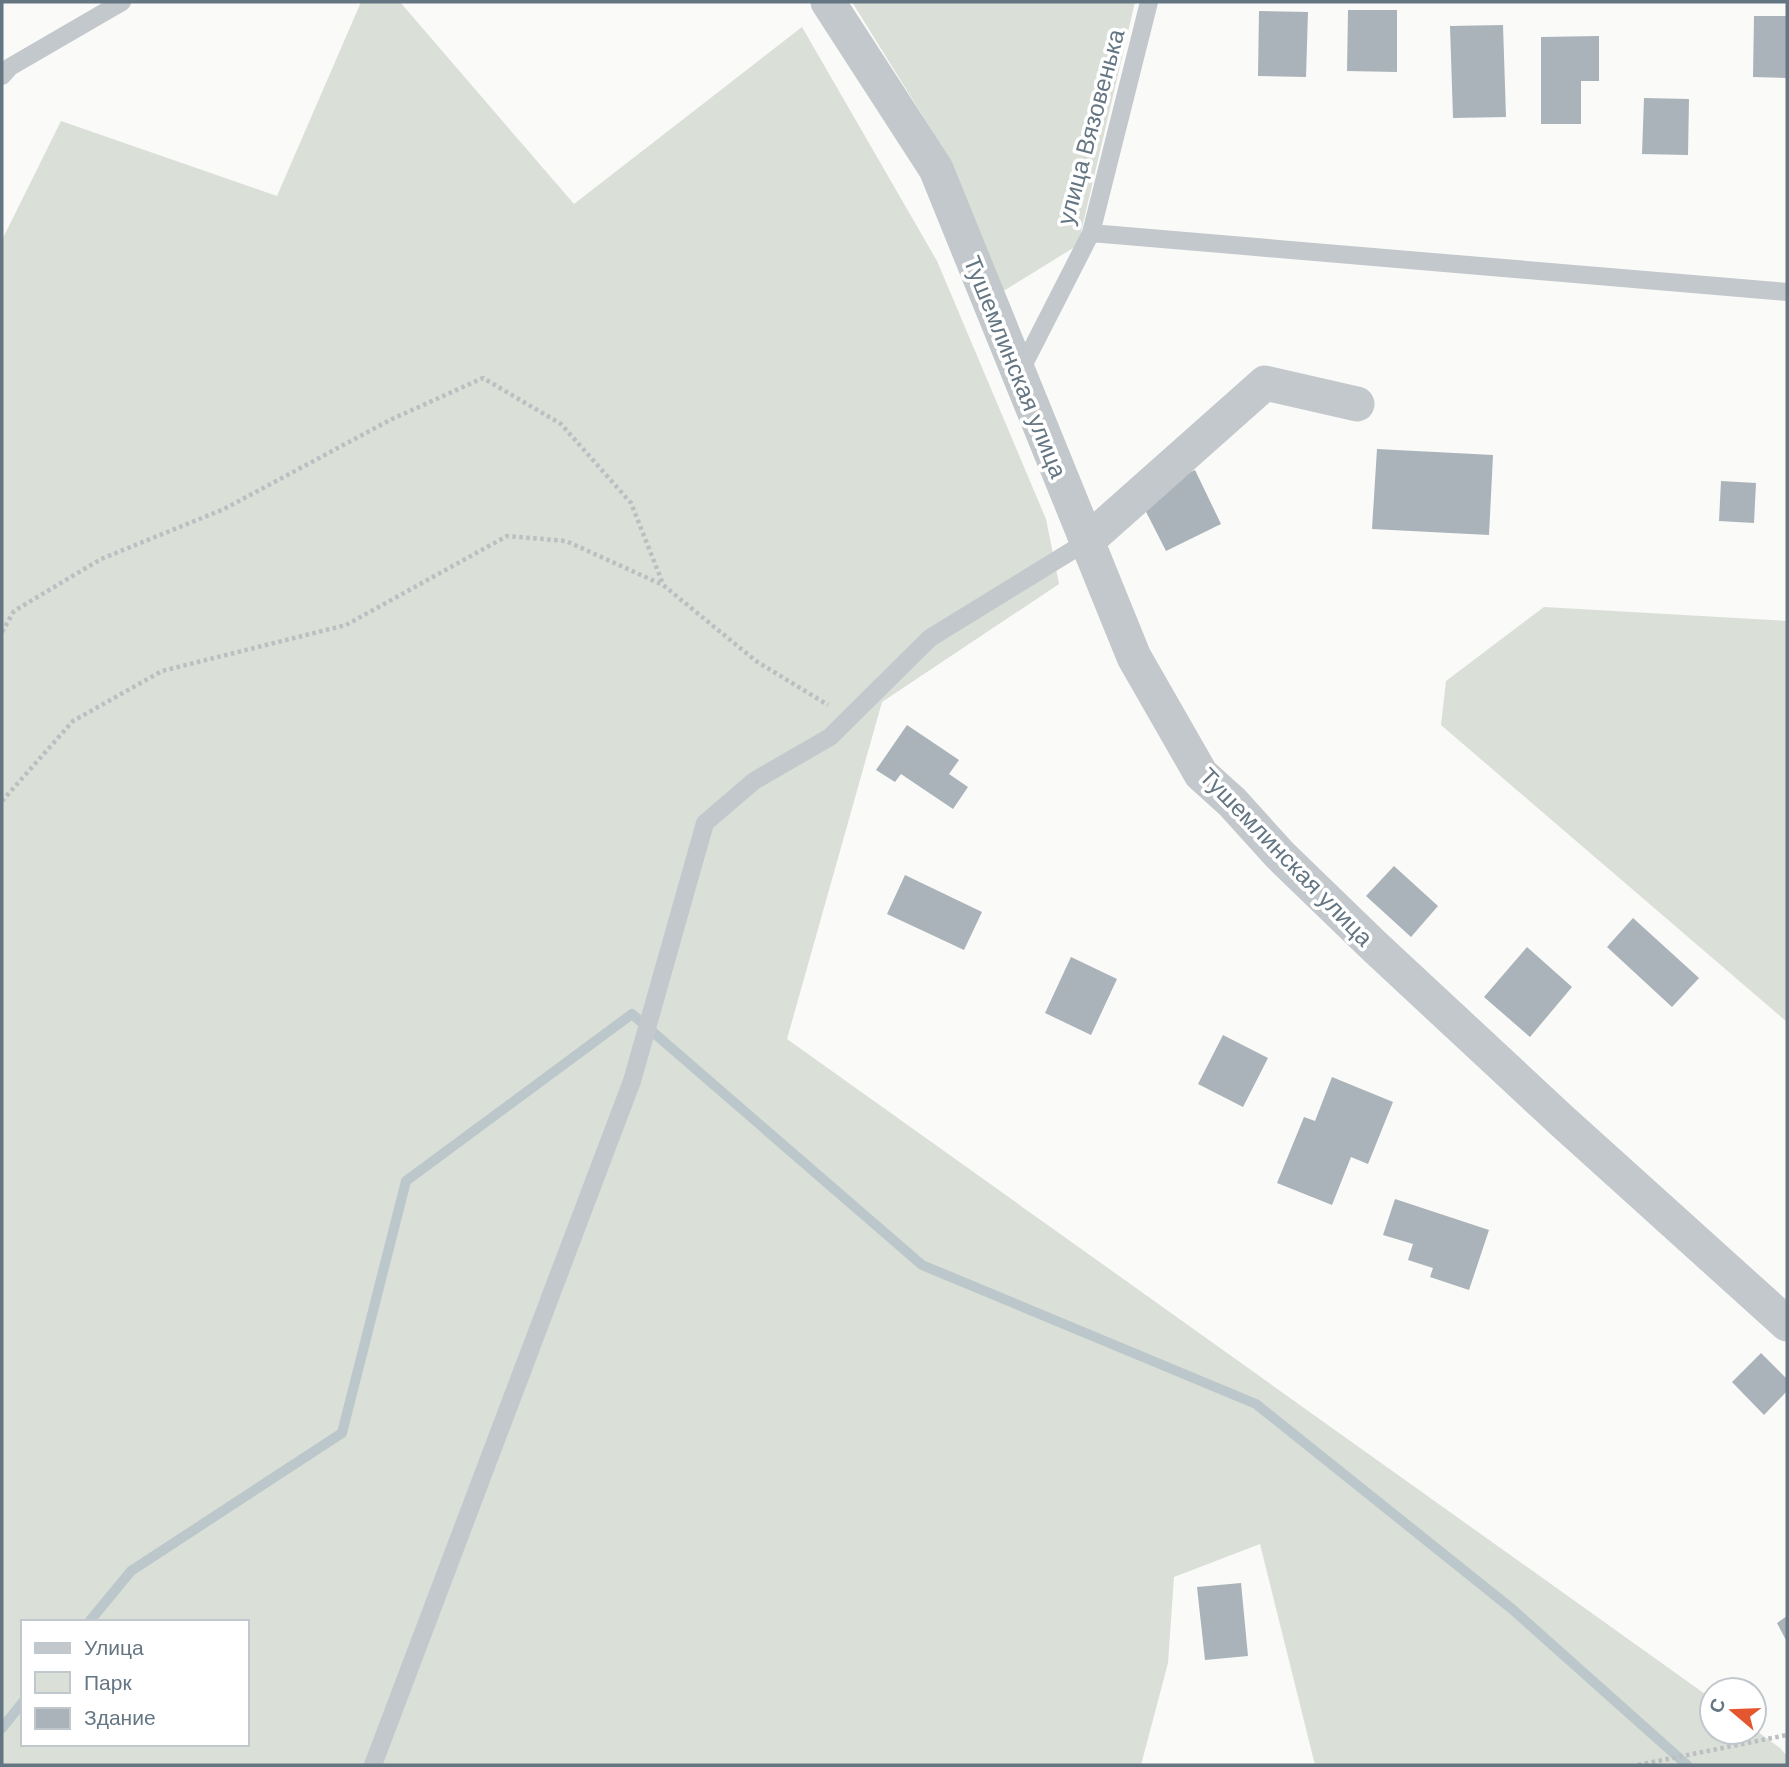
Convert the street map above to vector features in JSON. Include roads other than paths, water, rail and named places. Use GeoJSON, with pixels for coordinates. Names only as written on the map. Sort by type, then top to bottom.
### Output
{"type":"FeatureCollection","features":[{"type":"Feature","properties":{"kind":"street","name":"Тушемлинская улица"},"geometry":{"type":"LineString","coordinates":[[828,2],[936,169],[1134,657],[1201,774],[1384,956],[1787,1324]]}},
{"type":"Feature","properties":{"kind":"street"},"geometry":{"type":"LineString","coordinates":[[1086,542],[1265,383],[1357,404]]}},
{"type":"Feature","properties":{"kind":"lane"},"geometry":{"type":"LineString","coordinates":[[2,76],[10,67],[122,2]]}},
{"type":"Feature","properties":{"kind":"lane","name":"улица Вязовенька"},"geometry":{"type":"LineString","coordinates":[[1018,376],[1091,233],[1150,2]]}},
{"type":"Feature","properties":{"kind":"lane"},"geometry":{"type":"LineString","coordinates":[[1091,233],[1787,292]]}},
{"type":"Feature","properties":{"kind":"lane"},"geometry":{"type":"LineString","coordinates":[[373,1765],[632,1081],[705,823],[754,781],[830,737],[930,638],[1086,542]]}},
{"type":"Feature","properties":{"kind":"waterway"},"geometry":{"type":"LineString","coordinates":[[91,1620],[131,1571],[342,1433],[406,1181],[632,1014],[922,1265],[1256,1404],[1512,1609],[1687,1765]]}},
{"type":"Feature","properties":{"kind":"waterway"},"geometry":{"type":"LineString","coordinates":[[2,1728],[21,1704]]}}]}
